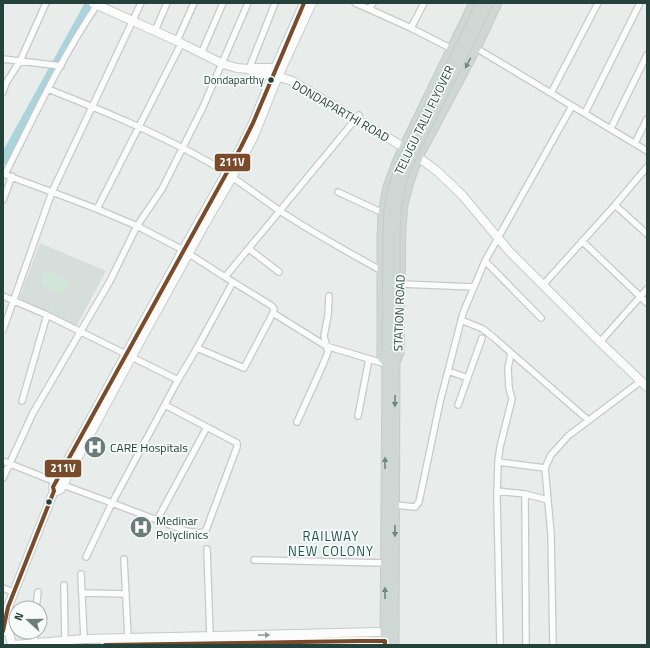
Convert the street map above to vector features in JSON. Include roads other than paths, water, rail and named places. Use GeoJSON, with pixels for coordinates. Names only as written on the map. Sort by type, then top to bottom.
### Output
{"type":"FeatureCollection","features":[{"type":"Feature","properties":{"kind":"main road"},"geometry":{"type":"LineString","coordinates":[[276,73],[304,3]]}},
{"type":"Feature","properties":{"kind":"main road"},"geometry":{"type":"LineString","coordinates":[[13,645],[4,627],[8,607],[54,491],[54,487],[59,483],[230,174],[276,73],[312,3]]}},
{"type":"Feature","properties":{"kind":"main road"},"geometry":{"type":"LineString","coordinates":[[391,363],[382,357],[384,212],[388,187],[404,146],[474,3]]}},
{"type":"Feature","properties":{"kind":"main road","name":"TELUGU TALLI FLYOVER"},"geometry":{"type":"LineString","coordinates":[[391,363],[388,233],[393,188],[408,149],[481,3]]}},
{"type":"Feature","properties":{"kind":"main road","name":"TELUGU TALLI FLYOVER"},"geometry":{"type":"LineString","coordinates":[[391,349],[395,234],[397,203],[400,188],[405,171],[418,143],[474,35],[488,3]]}},
{"type":"Feature","properties":{"kind":"main road","name":"STATION ROAD"},"geometry":{"type":"LineString","coordinates":[[389,640],[385,563],[391,363],[399,353],[401,227],[403,204],[408,182],[418,157],[476,48],[497,3]]}},
{"type":"Feature","properties":{"kind":"main road","name":"DONDAPARTHI ROAD"},"geometry":{"type":"LineString","coordinates":[[98,5],[223,64],[237,68],[249,69],[252,72],[276,73],[307,84],[400,145],[404,146]]}},
{"type":"Feature","properties":{"kind":"main road"},"geometry":{"type":"LineString","coordinates":[[418,157],[438,172],[462,195],[508,251],[644,384]]}},
{"type":"Feature","properties":{"kind":"main road","name":"STATION ROAD"},"geometry":{"type":"LineString","coordinates":[[389,640],[395,505],[391,363]]}},
{"type":"Feature","properties":{"kind":"main road"},"geometry":{"type":"LineString","coordinates":[[3,645],[7,643],[13,645],[128,637],[210,636],[389,640]]}},
{"type":"Feature","properties":{"kind":"main road"},"geometry":{"type":"LineString","coordinates":[[104,645],[389,640]]}},
{"type":"Feature","properties":{"kind":"street"},"geometry":{"type":"LineString","coordinates":[[3,92],[6,84],[20,61],[46,3]]}},
{"type":"Feature","properties":{"kind":"street"},"geometry":{"type":"LineString","coordinates":[[3,330],[52,192],[141,3]]}},
{"type":"Feature","properties":{"kind":"street"},"geometry":{"type":"LineString","coordinates":[[155,31],[167,3]]}},
{"type":"Feature","properties":{"kind":"street"},"geometry":{"type":"LineString","coordinates":[[97,209],[179,42],[194,3]]}},
{"type":"Feature","properties":{"kind":"street"},"geometry":{"type":"LineString","coordinates":[[201,54],[223,3]]}},
{"type":"Feature","properties":{"kind":"street"},"geometry":{"type":"LineString","coordinates":[[3,478],[6,462],[33,412],[110,282],[137,226],[162,189],[223,64],[248,3]]}},
{"type":"Feature","properties":{"kind":"street"},"geometry":{"type":"LineString","coordinates":[[249,69],[275,3]]}},
{"type":"Feature","properties":{"kind":"street"},"geometry":{"type":"LineString","coordinates":[[355,3],[411,28],[452,49]]}},
{"type":"Feature","properties":{"kind":"street"},"geometry":{"type":"LineString","coordinates":[[369,9],[373,3]]}},
{"type":"Feature","properties":{"kind":"street"},"geometry":{"type":"LineString","coordinates":[[411,28],[424,3]]}},
{"type":"Feature","properties":{"kind":"street"},"geometry":{"type":"LineString","coordinates":[[551,93],[598,3]]}},
{"type":"Feature","properties":{"kind":"street"},"geometry":{"type":"LineString","coordinates":[[584,113],[640,3]]}},
{"type":"Feature","properties":{"kind":"street"},"geometry":{"type":"LineString","coordinates":[[98,5],[57,65],[48,88],[4,174],[97,209],[137,226],[186,252],[272,306],[274,309],[244,368],[198,348]]}},
{"type":"Feature","properties":{"kind":"street"},"geometry":{"type":"LineString","coordinates":[[476,48],[647,151]]}},
{"type":"Feature","properties":{"kind":"street"},"geometry":{"type":"LineString","coordinates":[[611,128],[647,55]]}},
{"type":"Feature","properties":{"kind":"street"},"geometry":{"type":"LineString","coordinates":[[3,59],[57,65]]}},
{"type":"Feature","properties":{"kind":"street"},"geometry":{"type":"LineString","coordinates":[[48,88],[139,126],[183,148],[230,174],[280,210],[327,240],[382,271]]}},
{"type":"Feature","properties":{"kind":"street"},"geometry":{"type":"LineString","coordinates":[[395,505],[415,507],[419,502],[431,440],[461,320],[485,261],[572,106]]}},
{"type":"Feature","properties":{"kind":"street"},"geometry":{"type":"LineString","coordinates":[[225,277],[358,117]]}},
{"type":"Feature","properties":{"kind":"street"},"geometry":{"type":"LineString","coordinates":[[635,143],[647,119]]}},
{"type":"Feature","properties":{"kind":"street"},"geometry":{"type":"LineString","coordinates":[[543,285],[616,205],[647,167]]}},
{"type":"Feature","properties":{"kind":"street"},"geometry":{"type":"LineString","coordinates":[[3,200],[12,176]]}},
{"type":"Feature","properties":{"kind":"street"},"geometry":{"type":"LineString","coordinates":[[338,192],[384,212]]}},
{"type":"Feature","properties":{"kind":"street"},"geometry":{"type":"LineString","coordinates":[[616,205],[647,234]]}},
{"type":"Feature","properties":{"kind":"street"},"geometry":{"type":"LineString","coordinates":[[582,242],[647,303]]}},
{"type":"Feature","properties":{"kind":"street"},"geometry":{"type":"LineString","coordinates":[[248,249],[279,272]]}},
{"type":"Feature","properties":{"kind":"street"},"geometry":{"type":"LineString","coordinates":[[485,261],[542,318]]}},
{"type":"Feature","properties":{"kind":"street"},"geometry":{"type":"LineString","coordinates":[[86,557],[112,502],[233,282]]}},
{"type":"Feature","properties":{"kind":"street"},"geometry":{"type":"LineString","coordinates":[[401,284],[474,287]]}},
{"type":"Feature","properties":{"kind":"street"},"geometry":{"type":"LineString","coordinates":[[600,342],[647,289]]}},
{"type":"Feature","properties":{"kind":"street"},"geometry":{"type":"LineString","coordinates":[[3,296],[47,315],[178,380]]}},
{"type":"Feature","properties":{"kind":"street"},"geometry":{"type":"LineString","coordinates":[[297,422],[328,352],[324,336],[328,315],[329,296]]}},
{"type":"Feature","properties":{"kind":"street"},"geometry":{"type":"LineString","coordinates":[[273,313],[326,346],[369,359],[391,363]]}},
{"type":"Feature","properties":{"kind":"street"},"geometry":{"type":"LineString","coordinates":[[22,401],[47,315]]}},
{"type":"Feature","properties":{"kind":"street"},"geometry":{"type":"LineString","coordinates":[[461,320],[486,331],[588,420]]}},
{"type":"Feature","properties":{"kind":"street"},"geometry":{"type":"LineString","coordinates":[[458,405],[482,338]]}},
{"type":"Feature","properties":{"kind":"street"},"geometry":{"type":"LineString","coordinates":[[500,645],[497,491],[498,462],[500,447],[512,399],[509,388],[508,368],[511,353]]}},
{"type":"Feature","properties":{"kind":"street"},"geometry":{"type":"LineString","coordinates":[[358,416],[369,359]]}},
{"type":"Feature","properties":{"kind":"street"},"geometry":{"type":"LineString","coordinates":[[448,371],[468,378]]}},
{"type":"Feature","properties":{"kind":"street"},"geometry":{"type":"LineString","coordinates":[[553,645],[552,561],[545,468],[551,455],[561,443],[588,420],[644,384]]}},
{"type":"Feature","properties":{"kind":"street"},"geometry":{"type":"LineString","coordinates":[[6,462],[157,520],[194,533],[204,532],[237,447],[237,443],[165,405]]}},
{"type":"Feature","properties":{"kind":"street"},"geometry":{"type":"LineString","coordinates":[[157,520],[207,427]]}},
{"type":"Feature","properties":{"kind":"street"},"geometry":{"type":"LineString","coordinates":[[498,462],[545,468]]}},
{"type":"Feature","properties":{"kind":"street"},"geometry":{"type":"LineString","coordinates":[[497,491],[525,494],[548,500]]}},
{"type":"Feature","properties":{"kind":"street"},"geometry":{"type":"LineString","coordinates":[[525,494],[526,645]]}},
{"type":"Feature","properties":{"kind":"street"},"geometry":{"type":"LineString","coordinates":[[207,549],[210,636]]}},
{"type":"Feature","properties":{"kind":"street"},"geometry":{"type":"LineString","coordinates":[[124,559],[128,637]]}},
{"type":"Feature","properties":{"kind":"street"},"geometry":{"type":"LineString","coordinates":[[254,560],[385,563]]}},
{"type":"Feature","properties":{"kind":"street"},"geometry":{"type":"LineString","coordinates":[[81,574],[84,639]]}},
{"type":"Feature","properties":{"kind":"street"},"geometry":{"type":"LineString","coordinates":[[61,641],[64,585]]}},
{"type":"Feature","properties":{"kind":"street"},"geometry":{"type":"LineString","coordinates":[[3,588],[13,592]]}},
{"type":"Feature","properties":{"kind":"street"},"geometry":{"type":"LineString","coordinates":[[37,600],[38,592]]}},
{"type":"Feature","properties":{"kind":"street"},"geometry":{"type":"LineString","coordinates":[[83,593],[126,594]]}},
{"type":"Feature","properties":{"kind":"waterway"},"geometry":{"type":"LineString","coordinates":[[3,160],[90,3]]}},
{"type":"Feature","properties":{"kind":"place","name":"Dondaparthy"},"geometry":{"type":"Point","coordinates":[271,80]}},
{"type":"Feature","properties":{"kind":"place","name":"CARE Hospitals"},"geometry":{"type":"Point","coordinates":[95,447]}},
{"type":"Feature","properties":{"kind":"place","name":"Medinar Polyclinics"},"geometry":{"type":"Point","coordinates":[141,527]}},
{"type":"Feature","properties":{"kind":"district","name":"RAILWAY NEW COLONY"},"geometry":{"type":"Point","coordinates":[331,544]}}]}
